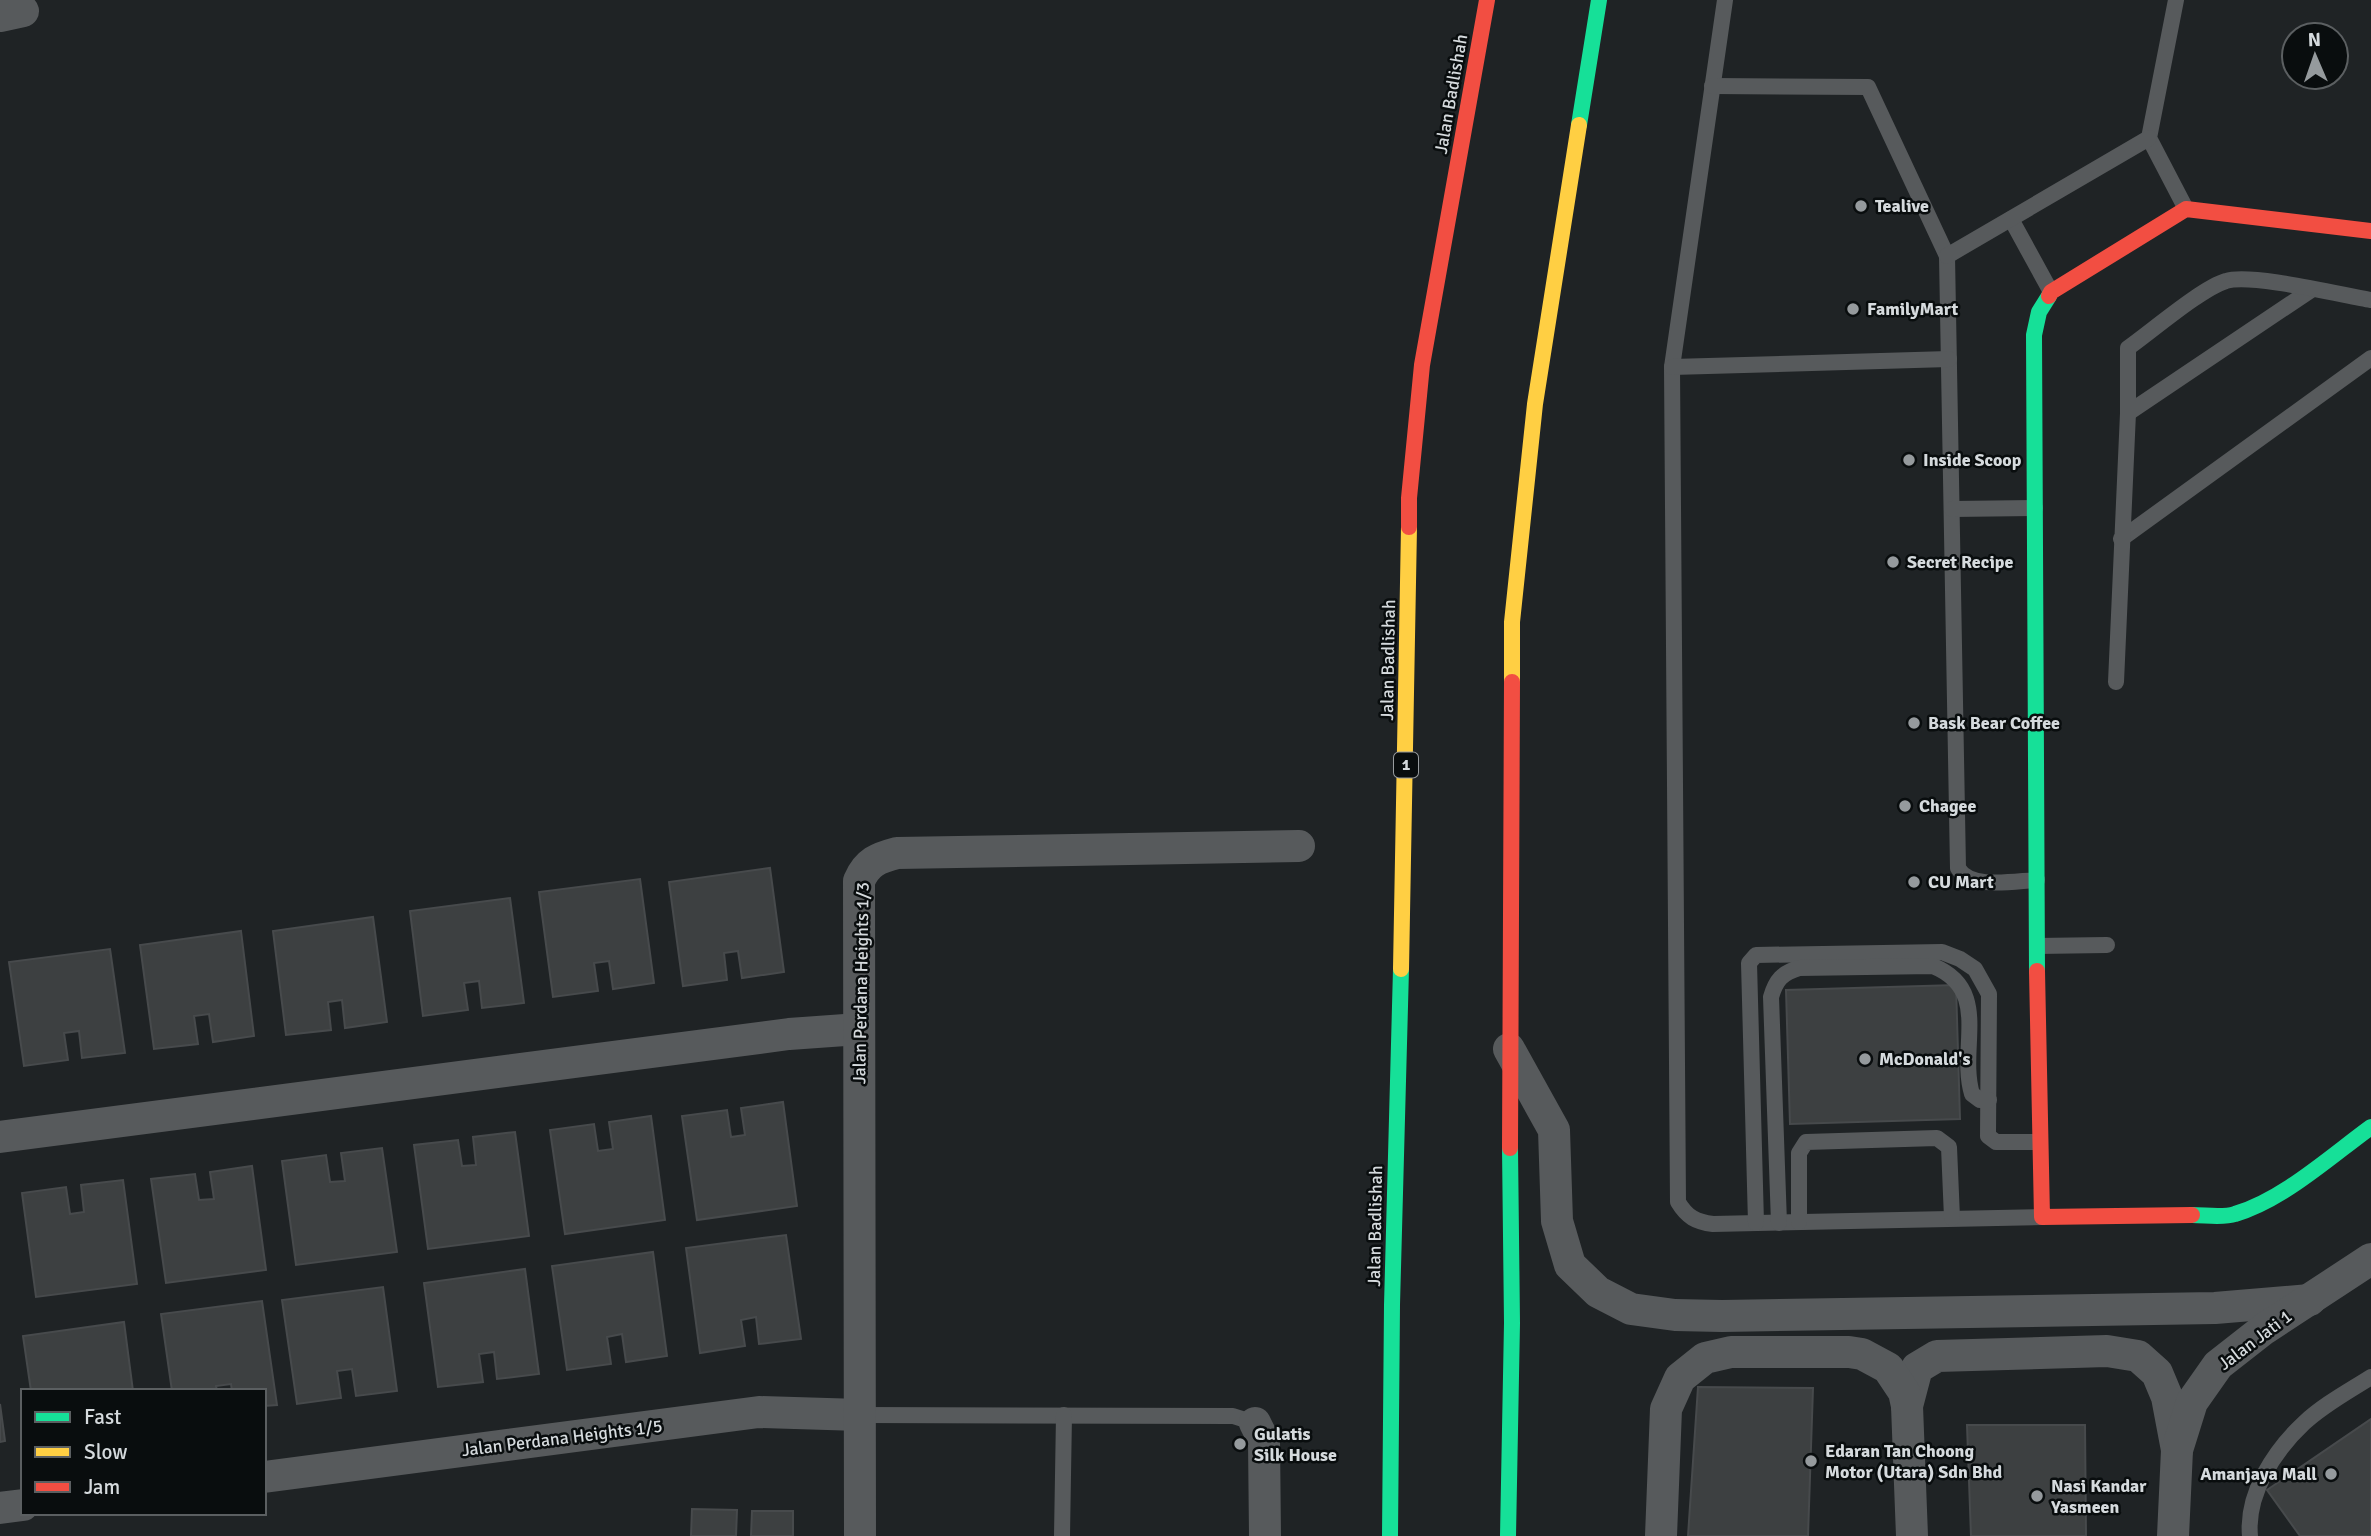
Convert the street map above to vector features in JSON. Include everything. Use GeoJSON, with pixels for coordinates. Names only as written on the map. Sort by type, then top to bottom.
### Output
{"type":"FeatureCollection","features":[{"type":"Feature","properties":{"kind":"main road","name":"Jalan Badlishah"},"geometry":{"type":"LineString","coordinates":[[1390,1536],[1392,1305],[1405,796],[1409,498],[1422,365],[1487,0]]}},
{"type":"Feature","properties":{"kind":"main road"},"geometry":{"type":"LineString","coordinates":[[1508,1536],[1512,1324],[1508,1047],[1512,622],[1535,404],[1599,0]]}},
{"type":"Feature","properties":{"kind":"main road"},"geometry":{"type":"LineString","coordinates":[[2371,232],[2186,209],[2051,292],[2039,312],[2034,335],[2037,946],[2042,1216],[2233,1214],[2246,1210],[2279,1191],[2371,1127]]}},
{"type":"Feature","properties":{"kind":"street","name":"Jalan Perdana Heights 1/3"},"geometry":{"type":"LineString","coordinates":[[860,1536],[859,881],[865,867],[877,858],[897,853],[1299,846]]}},
{"type":"Feature","properties":{"kind":"street"},"geometry":{"type":"LineString","coordinates":[[0,1137],[789,1034],[859,1029]]}},
{"type":"Feature","properties":{"kind":"street"},"geometry":{"type":"LineString","coordinates":[[1508,1047],[1554,1130],[1557,1221],[1570,1265],[1598,1292],[1631,1309],[1675,1315],[1722,1316],[2215,1308],[2310,1300]]}},
{"type":"Feature","properties":{"kind":"street","name":"Jalan Jati 1"},"geometry":{"type":"LineString","coordinates":[[2173,1536],[2177,1450],[2192,1402],[2218,1365],[2264,1329],[2371,1259]]}},
{"type":"Feature","properties":{"kind":"street"},"geometry":{"type":"LineString","coordinates":[[1722,1316],[1731,1352]]}},
{"type":"Feature","properties":{"kind":"street"},"geometry":{"type":"LineString","coordinates":[[1907,1406],[1917,1368],[1937,1356],[2107,1351],[2138,1356],[2157,1373],[2168,1397],[2177,1450]]}},
{"type":"Feature","properties":{"kind":"street"},"geometry":{"type":"LineString","coordinates":[[1661,1536],[1666,1409],[1680,1378],[1705,1358],[1731,1352],[1849,1352],[1862,1354],[1888,1368],[1904,1392],[1907,1406],[1912,1536]]}},
{"type":"Feature","properties":{"kind":"street","name":"Jalan Perdana Heights 1/5"},"geometry":{"type":"LineString","coordinates":[[266,1477],[759,1412],[860,1415]]}},
{"type":"Feature","properties":{"kind":"street"},"geometry":{"type":"LineString","coordinates":[[1255,1423],[1264,1441],[1265,1536]]}},
{"type":"Feature","properties":{"kind":"street"},"geometry":{"type":"LineString","coordinates":[[0,1508],[21,1505]]}},
{"type":"Feature","properties":{"kind":"lane"},"geometry":{"type":"LineString","coordinates":[[1724,0],[1672,367],[1678,1202],[1686,1214],[1698,1223],[2042,1216]]}},
{"type":"Feature","properties":{"kind":"lane"},"geometry":{"type":"LineString","coordinates":[[2176,0],[2149,138],[2186,209]]}},
{"type":"Feature","properties":{"kind":"lane"},"geometry":{"type":"LineString","coordinates":[[1712,86],[1868,87],[1947,256],[1958,868],[1963,877],[1976,882],[2037,880]]}},
{"type":"Feature","properties":{"kind":"lane"},"geometry":{"type":"LineString","coordinates":[[1947,256],[2149,138]]}},
{"type":"Feature","properties":{"kind":"lane"},"geometry":{"type":"LineString","coordinates":[[2011,219],[2051,292]]}},
{"type":"Feature","properties":{"kind":"lane"},"geometry":{"type":"LineString","coordinates":[[2116,682],[2128,413],[2128,348],[2227,280],[2264,281],[2371,300]]}},
{"type":"Feature","properties":{"kind":"lane"},"geometry":{"type":"LineString","coordinates":[[2128,413],[2311,290]]}},
{"type":"Feature","properties":{"kind":"lane"},"geometry":{"type":"LineString","coordinates":[[2121,539],[2371,358]]}},
{"type":"Feature","properties":{"kind":"lane"},"geometry":{"type":"LineString","coordinates":[[1672,367],[1949,359]]}},
{"type":"Feature","properties":{"kind":"lane"},"geometry":{"type":"LineString","coordinates":[[1952,509],[2035,508]]}},
{"type":"Feature","properties":{"kind":"lane"},"geometry":{"type":"LineString","coordinates":[[2037,946],[2107,945]]}},
{"type":"Feature","properties":{"kind":"lane"},"geometry":{"type":"LineString","coordinates":[[1756,1223],[1749,963],[1756,955],[1942,952],[1960,958],[1975,970],[1989,994],[1989,1136],[1996,1142],[2040,1142]]}},
{"type":"Feature","properties":{"kind":"lane"},"geometry":{"type":"LineString","coordinates":[[1779,1223],[1771,997],[1780,977],[1789,971],[1799,968],[1933,966],[1945,971],[1956,979],[1967,998],[1972,1094],[1980,1100],[1989,1100]]}},
{"type":"Feature","properties":{"kind":"lane"},"geometry":{"type":"LineString","coordinates":[[1799,1222],[1799,1153],[1806,1142],[1937,1138],[1949,1147],[1952,1218]]}},
{"type":"Feature","properties":{"kind":"lane"},"geometry":{"type":"LineString","coordinates":[[2250,1536],[2248,1518],[2254,1494],[2281,1450],[2305,1422],[2371,1377]]}},
{"type":"Feature","properties":{"kind":"lane"},"geometry":{"type":"LineString","coordinates":[[860,1415],[1233,1416],[1255,1423]]}},
{"type":"Feature","properties":{"kind":"lane"},"geometry":{"type":"LineString","coordinates":[[1062,1536],[1064,1415]]}},
{"type":"Feature","properties":{"kind":"building"},"geometry":{"type":"Polygon","coordinates":[[[770,868],[784,972],[742,978],[738,951],[724,953],[727,980],[683,986],[669,882],[770,868]]]}},
{"type":"Feature","properties":{"kind":"building"},"geometry":{"type":"Polygon","coordinates":[[[640,879],[654,983],[613,989],[609,961],[594,963],[598,991],[553,997],[539,892],[640,879]]]}},
{"type":"Feature","properties":{"kind":"building"},"geometry":{"type":"Polygon","coordinates":[[[510,898],[524,1003],[482,1008],[479,981],[464,983],[468,1010],[423,1016],[410,911],[510,898]]]}},
{"type":"Feature","properties":{"kind":"building"},"geometry":{"type":"Polygon","coordinates":[[[373,917],[387,1022],[345,1028],[342,1000],[328,1002],[331,1030],[286,1035],[273,931],[373,917]]]}},
{"type":"Feature","properties":{"kind":"building"},"geometry":{"type":"Polygon","coordinates":[[[241,931],[254,1036],[213,1042],[209,1014],[194,1016],[198,1044],[154,1049],[140,945],[241,931]]]}},
{"type":"Feature","properties":{"kind":"building"},"geometry":{"type":"Polygon","coordinates":[[[110,949],[125,1053],[82,1058],[79,1031],[64,1033],[68,1060],[24,1066],[9,962],[110,949]]]}},
{"type":"Feature","properties":{"kind":"building"},"geometry":{"type":"Polygon","coordinates":[[[1956,985],[1960,1119],[1790,1124],[1786,990],[1956,985]]]}},
{"type":"Feature","properties":{"kind":"building"},"geometry":{"type":"Polygon","coordinates":[[[783,1102],[797,1206],[697,1220],[682,1116],[727,1110],[731,1137],[745,1135],[741,1108],[783,1102]]]}},
{"type":"Feature","properties":{"kind":"building"},"geometry":{"type":"Polygon","coordinates":[[[651,1116],[665,1220],[565,1234],[550,1130],[594,1124],[598,1151],[613,1149],[609,1122],[651,1116]]]}},
{"type":"Feature","properties":{"kind":"building"},"geometry":{"type":"Polygon","coordinates":[[[515,1132],[529,1236],[428,1249],[414,1145],[458,1140],[462,1166],[476,1165],[473,1137],[515,1132]]]}},
{"type":"Feature","properties":{"kind":"building"},"geometry":{"type":"Polygon","coordinates":[[[382,1148],[397,1252],[296,1265],[282,1161],[326,1155],[330,1182],[345,1181],[341,1153],[382,1148]]]}},
{"type":"Feature","properties":{"kind":"building"},"geometry":{"type":"Polygon","coordinates":[[[252,1166],[266,1270],[166,1283],[151,1179],[195,1174],[199,1200],[214,1199],[210,1172],[252,1166]]]}},
{"type":"Feature","properties":{"kind":"building"},"geometry":{"type":"Polygon","coordinates":[[[123,1180],[137,1284],[36,1297],[22,1193],[66,1187],[70,1214],[84,1212],[81,1185],[123,1180]]]}},
{"type":"Feature","properties":{"kind":"building"},"geometry":{"type":"Polygon","coordinates":[[[786,1235],[801,1339],[759,1344],[756,1317],[741,1320],[745,1346],[700,1353],[686,1248],[786,1235]]]}},
{"type":"Feature","properties":{"kind":"building"},"geometry":{"type":"Polygon","coordinates":[[[653,1252],[667,1356],[626,1362],[622,1334],[607,1337],[611,1364],[567,1370],[552,1266],[653,1252]]]}},
{"type":"Feature","properties":{"kind":"building"},"geometry":{"type":"Polygon","coordinates":[[[525,1269],[539,1374],[497,1379],[494,1352],[479,1354],[483,1382],[438,1387],[424,1283],[525,1269]]]}},
{"type":"Feature","properties":{"kind":"building"},"geometry":{"type":"Polygon","coordinates":[[[383,1287],[397,1391],[356,1396],[352,1369],[337,1371],[341,1398],[297,1404],[282,1300],[383,1287]]]}},
{"type":"Feature","properties":{"kind":"building"},"geometry":{"type":"Polygon","coordinates":[[[262,1301],[277,1405],[266,1406],[266,1389],[232,1389],[231,1384],[216,1386],[217,1389],[172,1389],[161,1314],[262,1301]]]}},
{"type":"Feature","properties":{"kind":"building"},"geometry":{"type":"Polygon","coordinates":[[[124,1322],[133,1389],[31,1389],[23,1336],[124,1322]]]}},
{"type":"Feature","properties":{"kind":"building"},"geometry":{"type":"Polygon","coordinates":[[[1698,1387],[1813,1388],[1808,1536],[1688,1536],[1698,1387]]]}},
{"type":"Feature","properties":{"kind":"building"},"geometry":{"type":"Polygon","coordinates":[[[0,1404],[5,1441],[0,1442],[0,1404]]]}},
{"type":"Feature","properties":{"kind":"building","name":"Amanjaya Mall"},"geometry":{"type":"Polygon","coordinates":[[[2371,1419],[2371,1536],[2300,1536],[2267,1490],[2371,1419]]]}},
{"type":"Feature","properties":{"kind":"building"},"geometry":{"type":"Polygon","coordinates":[[[1967,1425],[2085,1425],[2086,1536],[1971,1536],[1967,1425]]]}},
{"type":"Feature","properties":{"kind":"building"},"geometry":{"type":"Polygon","coordinates":[[[692,1509],[737,1510],[736,1536],[691,1536],[692,1509]]]}},
{"type":"Feature","properties":{"kind":"building"},"geometry":{"type":"Polygon","coordinates":[[[752,1511],[793,1511],[793,1536],[751,1536],[752,1511]]]}},
{"type":"Feature","properties":{"kind":"traffic: fast"},"geometry":{"type":"LineString","coordinates":[[1579,125],[1599,0]]}},
{"type":"Feature","properties":{"kind":"traffic: fast"},"geometry":{"type":"LineString","coordinates":[[2037,971],[2034,335],[2039,312],[2049,296]]}},
{"type":"Feature","properties":{"kind":"traffic: fast"},"geometry":{"type":"LineString","coordinates":[[1390,1536],[1392,1305],[1401,969]]}},
{"type":"Feature","properties":{"kind":"traffic: fast"},"geometry":{"type":"LineString","coordinates":[[2192,1215],[2235,1214],[2271,1199],[2371,1127]]}},
{"type":"Feature","properties":{"kind":"traffic: fast"},"geometry":{"type":"LineString","coordinates":[[1508,1536],[1512,1323],[1510,1148]]}},
{"type":"Feature","properties":{"kind":"traffic: slow"},"geometry":{"type":"LineString","coordinates":[[1512,682],[1512,622],[1535,404],[1579,125]]}},
{"type":"Feature","properties":{"kind":"traffic: slow"},"geometry":{"type":"LineString","coordinates":[[1401,969],[1409,527]]}},
{"type":"Feature","properties":{"kind":"traffic: jam"},"geometry":{"type":"LineString","coordinates":[[1409,527],[1409,498],[1422,365],[1487,0]]}},
{"type":"Feature","properties":{"kind":"traffic: jam"},"geometry":{"type":"LineString","coordinates":[[2049,296],[2051,292],[2186,209],[2371,231]]}},
{"type":"Feature","properties":{"kind":"traffic: jam"},"geometry":{"type":"LineString","coordinates":[[1510,1148],[1512,682]]}},
{"type":"Feature","properties":{"kind":"traffic: jam"},"geometry":{"type":"LineString","coordinates":[[2037,971],[2042,1217],[2192,1215]]}},
{"type":"Feature","properties":{"kind":"place","name":"Tealive"},"geometry":{"type":"Point","coordinates":[1861,206]}},
{"type":"Feature","properties":{"kind":"place","name":"FamilyMart"},"geometry":{"type":"Point","coordinates":[1853,309]}},
{"type":"Feature","properties":{"kind":"place","name":"Inside Scoop"},"geometry":{"type":"Point","coordinates":[1909,460]}},
{"type":"Feature","properties":{"kind":"place","name":"Secret Recipe"},"geometry":{"type":"Point","coordinates":[1893,562]}},
{"type":"Feature","properties":{"kind":"place","name":"Bask Bear Coffee"},"geometry":{"type":"Point","coordinates":[1914,723]}},
{"type":"Feature","properties":{"kind":"place","name":"Chagee"},"geometry":{"type":"Point","coordinates":[1905,806]}},
{"type":"Feature","properties":{"kind":"place","name":"CU Mart"},"geometry":{"type":"Point","coordinates":[1914,882]}},
{"type":"Feature","properties":{"kind":"place","name":"McDonald's"},"geometry":{"type":"Point","coordinates":[1865,1059]}},
{"type":"Feature","properties":{"kind":"place","name":"Gulatis Silk House"},"geometry":{"type":"Point","coordinates":[1240,1444]}},
{"type":"Feature","properties":{"kind":"place","name":"Edaran Tan Choong Motor (Utara) Sdn Bhd"},"geometry":{"type":"Point","coordinates":[1811,1461]}},
{"type":"Feature","properties":{"kind":"place","name":"Amanjaya Mall"},"geometry":{"type":"Point","coordinates":[2331,1474]}},
{"type":"Feature","properties":{"kind":"place","name":"Nasi Kandar Yasmeen"},"geometry":{"type":"Point","coordinates":[2037,1496]}}]}
